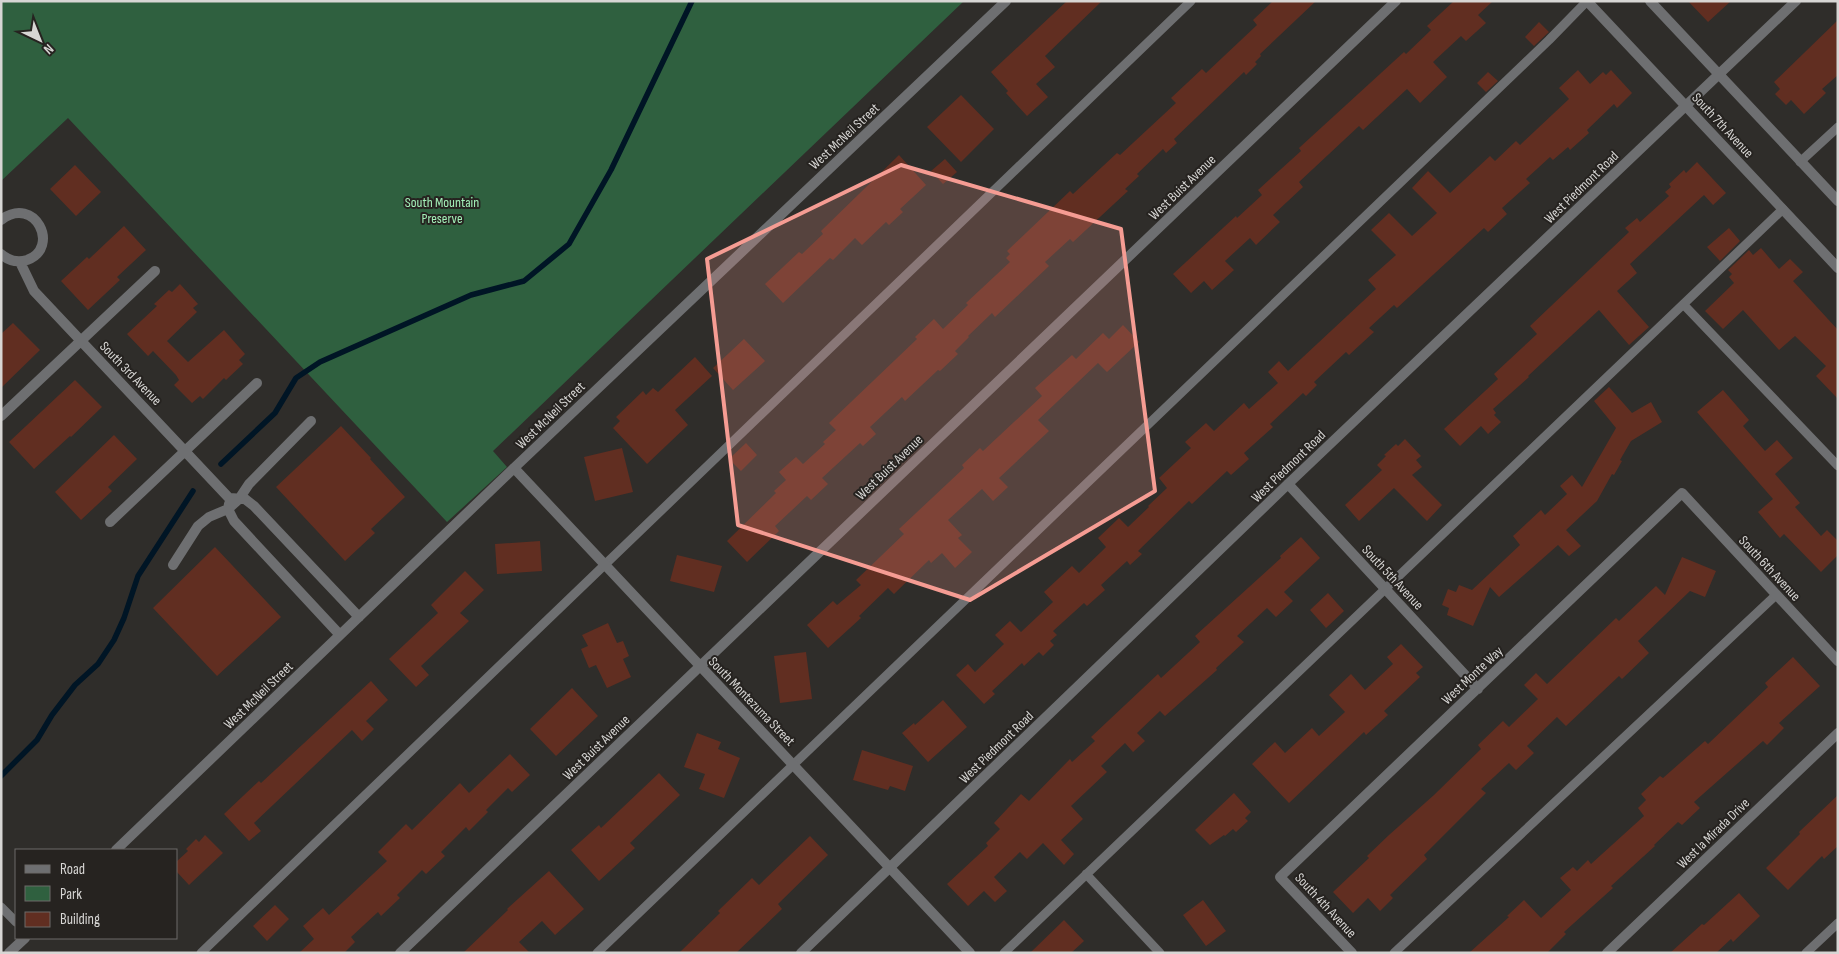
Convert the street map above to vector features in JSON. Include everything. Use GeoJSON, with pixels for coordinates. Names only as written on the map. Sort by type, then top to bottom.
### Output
{"type":"FeatureCollection","features":[{"type":"Feature","properties":{"kind":"street","name":"West McNeil Street"},"geometry":{"type":"LineString","coordinates":[[117,849],[514,468],[1006,1]]}},
{"type":"Feature","properties":{"kind":"street","name":"West Buist Avenue"},"geometry":{"type":"LineString","coordinates":[[400,953],[1396,1]]}},
{"type":"Feature","properties":{"kind":"street","name":"South 7th Avenue"},"geometry":{"type":"LineString","coordinates":[[1587,1],[1838,268]]}},
{"type":"Feature","properties":{"kind":"street"},"geometry":{"type":"LineString","coordinates":[[1650,1],[1838,201]]}},
{"type":"Feature","properties":{"kind":"street","name":"West Piedmont Road"},"geometry":{"type":"LineString","coordinates":[[801,953],[1288,484],[1796,1]]}},
{"type":"Feature","properties":{"kind":"street"},"geometry":{"type":"LineString","coordinates":[[1,220],[17,212],[26,214],[35,219],[41,226],[43,235],[42,245],[37,253],[29,259],[20,262],[11,260],[1,254]]}},
{"type":"Feature","properties":{"kind":"street","name":"South 3rd Avenue"},"geometry":{"type":"LineString","coordinates":[[20,262],[34,291],[232,502],[234,521],[340,635]]}},
{"type":"Feature","properties":{"kind":"street"},"geometry":{"type":"LineString","coordinates":[[1,416],[155,271]]}},
{"type":"Feature","properties":{"kind":"street"},"geometry":{"type":"LineString","coordinates":[[110,522],[257,383]]}},
{"type":"Feature","properties":{"kind":"street"},"geometry":{"type":"LineString","coordinates":[[174,565],[198,526],[232,502],[311,421]]}},
{"type":"Feature","properties":{"kind":"street","name":"South Montezuma Street"},"geometry":{"type":"LineString","coordinates":[[514,468],[970,953]]}},
{"type":"Feature","properties":{"kind":"street","name":"South 5th Avenue"},"geometry":{"type":"LineString","coordinates":[[1288,484],[1478,689]]}},
{"type":"Feature","properties":{"kind":"street","name":"South 6th Avenue"},"geometry":{"type":"LineString","coordinates":[[1682,493],[1838,661]]}},
{"type":"Feature","properties":{"kind":"street","name":"West Monte Way"},"geometry":{"type":"LineString","coordinates":[[1280,876],[1682,493]]}},
{"type":"Feature","properties":{"kind":"street","name":"South 3rd Avenue"},"geometry":{"type":"LineString","coordinates":[[232,502],[245,499],[254,506],[359,617]]}},
{"type":"Feature","properties":{"kind":"street","name":"West la Mirada Drive"},"geometry":{"type":"LineString","coordinates":[[1607,953],[1838,733]]}},
{"type":"Feature","properties":{"kind":"street","name":"South 4th Avenue"},"geometry":{"type":"LineString","coordinates":[[1280,876],[1352,953]]}},
{"type":"Feature","properties":{"kind":"street"},"geometry":{"type":"LineString","coordinates":[[9,953],[24,939]]}},
{"type":"Feature","properties":{"kind":"lane"},"geometry":{"type":"LineString","coordinates":[[201,953],[1191,1]]}},
{"type":"Feature","properties":{"kind":"lane"},"geometry":{"type":"LineString","coordinates":[[596,953],[1549,40],[1587,1]]}},
{"type":"Feature","properties":{"kind":"lane"},"geometry":{"type":"LineString","coordinates":[[1800,162],[1838,127]]}},
{"type":"Feature","properties":{"kind":"lane"},"geometry":{"type":"LineString","coordinates":[[1004,953],[1783,210]]}},
{"type":"Feature","properties":{"kind":"lane"},"geometry":{"type":"LineString","coordinates":[[1684,305],[1838,466]]}},
{"type":"Feature","properties":{"kind":"lane"},"geometry":{"type":"LineString","coordinates":[[1394,953],[1776,594]]}},
{"type":"Feature","properties":{"kind":"lane"},"geometry":{"type":"LineString","coordinates":[[1086,874],[1160,953]]}},
{"type":"Feature","properties":{"kind":"lane"},"geometry":{"type":"LineString","coordinates":[[1,907],[15,921]]}},
{"type":"Feature","properties":{"kind":"lane"},"geometry":{"type":"LineString","coordinates":[[1806,953],[1838,922]]}},
{"type":"Feature","properties":{"kind":"highlighted area"},"geometry":{"type":"Polygon","coordinates":[[[901,165],[1121,229],[1155,491],[970,600],[738,525],[707,259],[901,165]]]}},
{"type":"Feature","properties":{"kind":"green space","name":"South Mountain Preserve"},"geometry":{"type":"Polygon","coordinates":[[[1,1],[964,1],[493,451],[507,467],[447,522],[68,118],[1,181],[1,1]]]}},
{"type":"Feature","properties":{"kind":"building"},"geometry":{"type":"Polygon","coordinates":[[[1067,1],[1102,1],[1045,56],[1055,67],[1036,84],[1048,97],[1027,116],[1006,93],[1008,91],[991,72],[1067,1]]]}},
{"type":"Feature","properties":{"kind":"building"},"geometry":{"type":"Polygon","coordinates":[[[1273,1],[1316,1],[1260,54],[1261,56],[1255,62],[1257,64],[1246,75],[1244,72],[1174,139],[1177,143],[1166,153],[1163,149],[1137,174],[1139,176],[1125,189],[1128,191],[1073,242],[1070,239],[1045,262],[1049,266],[995,317],[992,313],[968,336],[955,351],[958,354],[905,401],[902,397],[870,427],[876,434],[863,446],[860,443],[822,478],[828,484],[811,500],[807,496],[775,526],[779,531],[747,562],[727,541],[776,493],[774,491],[786,480],[779,472],[796,457],[803,464],[825,444],[823,442],[836,430],[829,423],[917,339],[915,337],[934,319],[943,329],[968,305],[966,303],[1010,262],[1006,258],[1010,254],[1007,251],[1070,191],[1073,194],[1117,153],[1120,155],[1176,103],[1171,98],[1202,69],[1206,73],[1257,25],[1253,20],[1273,1]]]}},
{"type":"Feature","properties":{"kind":"building"},"geometry":{"type":"Polygon","coordinates":[[[1454,1],[1493,1],[1478,15],[1486,23],[1466,41],[1461,36],[1433,62],[1447,77],[1420,103],[1407,89],[1363,130],[1359,126],[1299,182],[1303,187],[1273,215],[1280,222],[1256,245],[1250,238],[1225,261],[1234,270],[1212,290],[1204,281],[1191,293],[1173,274],[1236,216],[1237,218],[1262,195],[1258,190],[1301,151],[1299,148],[1404,52],[1406,54],[1431,30],[1427,26],[1454,1]]]}},
{"type":"Feature","properties":{"kind":"building"},"geometry":{"type":"Polygon","coordinates":[[[1688,1],[1731,1],[1708,22],[1688,1]]]}},
{"type":"Feature","properties":{"kind":"building"},"geometry":{"type":"Polygon","coordinates":[[[1838,20],[1838,75],[1822,89],[1826,93],[1804,114],[1791,100],[1786,105],[1775,94],[1780,89],[1774,82],[1838,20]]]}},
{"type":"Feature","properties":{"kind":"building"},"geometry":{"type":"Polygon","coordinates":[[[1539,22],[1549,32],[1534,46],[1525,37],[1539,22]]]}},
{"type":"Feature","properties":{"kind":"building"},"geometry":{"type":"Polygon","coordinates":[[[1578,70],[1590,84],[1603,72],[1606,75],[1611,70],[1632,93],[1617,108],[1614,104],[1587,130],[1589,133],[1570,150],[1568,147],[1553,160],[1550,157],[1526,179],[1530,183],[1502,208],[1507,214],[1488,232],[1484,228],[1397,308],[1394,305],[1369,328],[1374,332],[1349,355],[1346,352],[1314,382],[1317,385],[1306,396],[1303,393],[1270,424],[1273,427],[1244,453],[1249,459],[1231,475],[1227,471],[1192,504],[1189,501],[1138,551],[1142,554],[1130,565],[1127,561],[1101,585],[1105,590],[1087,606],[1084,603],[1053,631],[1057,635],[1050,641],[1054,645],[1043,656],[1039,652],[1024,666],[1022,663],[992,691],[995,694],[984,704],[956,675],[968,664],[975,672],[1004,644],[995,635],[1010,621],[1021,632],[1053,602],[1044,592],[1072,566],[1079,573],[1101,552],[1106,547],[1098,538],[1119,518],[1128,527],[1149,507],[1167,488],[1159,478],[1191,448],[1185,442],[1206,423],[1214,431],[1244,403],[1249,409],[1278,383],[1268,372],[1279,361],[1288,371],[1376,289],[1368,280],[1396,255],[1371,230],[1389,213],[1412,236],[1437,213],[1412,188],[1428,171],[1450,193],[1490,156],[1495,161],[1516,141],[1520,145],[1569,99],[1559,88],[1578,70]]]}},
{"type":"Feature","properties":{"kind":"building"},"geometry":{"type":"Polygon","coordinates":[[[1488,72],[1498,81],[1486,92],[1477,83],[1488,72]]]}},
{"type":"Feature","properties":{"kind":"building"},"geometry":{"type":"Polygon","coordinates":[[[961,95],[994,129],[961,162],[927,127],[961,95]]]}},
{"type":"Feature","properties":{"kind":"building"},"geometry":{"type":"Polygon","coordinates":[[[899,155],[926,185],[900,209],[903,212],[889,225],[886,222],[862,245],[855,238],[833,260],[830,258],[783,303],[765,284],[799,252],[802,254],[823,234],[821,231],[899,155]]]}},
{"type":"Feature","properties":{"kind":"building"},"geometry":{"type":"Polygon","coordinates":[[[945,159],[957,172],[943,184],[931,171],[945,159]]]}},
{"type":"Feature","properties":{"kind":"building"},"geometry":{"type":"Polygon","coordinates":[[[1697,162],[1726,193],[1713,205],[1704,195],[1630,264],[1637,273],[1617,291],[1649,327],[1629,345],[1599,310],[1493,409],[1496,413],[1494,415],[1501,422],[1488,434],[1481,426],[1460,446],[1444,429],[1498,379],[1494,374],[1537,334],[1530,326],[1629,232],[1625,228],[1637,218],[1640,222],[1669,196],[1665,192],[1671,187],[1669,184],[1684,170],[1686,173],[1697,162]]]}},
{"type":"Feature","properties":{"kind":"building"},"geometry":{"type":"Polygon","coordinates":[[[75,165],[101,192],[76,216],[50,189],[75,165]]]}},
{"type":"Feature","properties":{"kind":"building"},"geometry":{"type":"Polygon","coordinates":[[[124,226],[146,250],[117,277],[120,280],[88,310],[61,281],[87,257],[89,259],[124,226]]]}},
{"type":"Feature","properties":{"kind":"building"},"geometry":{"type":"Polygon","coordinates":[[[1729,228],[1740,241],[1720,261],[1707,247],[1729,228]]]}},
{"type":"Feature","properties":{"kind":"building"},"geometry":{"type":"Polygon","coordinates":[[[1761,248],[1779,269],[1790,259],[1803,272],[1793,281],[1838,330],[1838,399],[1816,376],[1826,366],[1795,336],[1779,350],[1743,310],[1723,329],[1705,311],[1734,283],[1729,277],[1732,274],[1728,270],[1749,250],[1753,255],[1761,248]]]}},
{"type":"Feature","properties":{"kind":"building"},"geometry":{"type":"Polygon","coordinates":[[[180,284],[198,304],[193,308],[197,312],[167,341],[188,362],[224,330],[245,354],[239,360],[243,364],[226,380],[224,378],[203,399],[200,396],[192,403],[174,385],[179,380],[176,375],[153,351],[148,356],[127,334],[157,306],[154,304],[169,290],[172,292],[180,284]]]}},
{"type":"Feature","properties":{"kind":"building"},"geometry":{"type":"Polygon","coordinates":[[[13,323],[40,350],[1,388],[1,334],[13,323]]]}},
{"type":"Feature","properties":{"kind":"building"},"geometry":{"type":"Polygon","coordinates":[[[1123,325],[1139,342],[1107,372],[1098,363],[1038,420],[1049,431],[999,478],[1008,487],[993,501],[982,489],[948,520],[962,535],[958,538],[972,552],[955,568],[942,553],[931,563],[929,560],[894,594],[888,588],[859,616],[861,618],[828,648],[807,625],[833,601],[837,605],[861,585],[856,580],[904,534],[899,529],[964,468],[962,465],[980,448],[983,451],[1042,396],[1035,388],[1072,355],[1076,359],[1103,333],[1109,339],[1123,325]]]}},
{"type":"Feature","properties":{"kind":"building"},"geometry":{"type":"Polygon","coordinates":[[[744,339],[765,361],[733,390],[713,368],[744,339]]]}},
{"type":"Feature","properties":{"kind":"building"},"geometry":{"type":"Polygon","coordinates":[[[695,357],[712,376],[675,410],[688,425],[647,464],[613,428],[620,421],[616,417],[643,391],[646,395],[653,388],[658,392],[695,357]]]}},
{"type":"Feature","properties":{"kind":"building"},"geometry":{"type":"Polygon","coordinates":[[[75,380],[102,407],[34,469],[9,442],[75,380]]]}},
{"type":"Feature","properties":{"kind":"building"},"geometry":{"type":"Polygon","coordinates":[[[1609,387],[1632,413],[1651,402],[1662,422],[1631,441],[1620,460],[1622,461],[1614,475],[1612,474],[1597,501],[1566,530],[1581,546],[1569,556],[1558,545],[1499,597],[1490,587],[1473,626],[1447,615],[1449,608],[1442,605],[1448,589],[1456,592],[1459,585],[1472,590],[1520,545],[1513,536],[1541,510],[1545,515],[1567,494],[1560,486],[1572,475],[1582,487],[1616,428],[1594,401],[1609,387]]]}},
{"type":"Feature","properties":{"kind":"building"},"geometry":{"type":"Polygon","coordinates":[[[1723,390],[1749,420],[1743,426],[1765,451],[1777,440],[1793,458],[1775,474],[1800,503],[1795,507],[1821,536],[1827,530],[1838,541],[1838,555],[1821,572],[1784,534],[1780,538],[1758,512],[1773,499],[1697,412],[1723,390]]]}},
{"type":"Feature","properties":{"kind":"building"},"geometry":{"type":"Polygon","coordinates":[[[341,426],[405,497],[371,529],[375,533],[345,561],[276,487],[341,426]]]}},
{"type":"Feature","properties":{"kind":"building"},"geometry":{"type":"Polygon","coordinates":[[[114,435],[137,459],[108,487],[112,491],[81,520],[55,492],[114,435]]]}},
{"type":"Feature","properties":{"kind":"building"},"geometry":{"type":"Polygon","coordinates":[[[1405,439],[1421,456],[1416,460],[1422,467],[1412,475],[1442,505],[1427,521],[1394,488],[1359,521],[1345,505],[1382,470],[1377,465],[1386,456],[1384,455],[1405,439]]]}},
{"type":"Feature","properties":{"kind":"building"},"geometry":{"type":"Polygon","coordinates":[[[746,443],[757,455],[741,471],[729,459],[746,443]]]}},
{"type":"Feature","properties":{"kind":"building"},"geometry":{"type":"Polygon","coordinates":[[[622,448],[633,492],[595,501],[584,457],[622,448]]]}},
{"type":"Feature","properties":{"kind":"building"},"geometry":{"type":"Polygon","coordinates":[[[1301,537],[1320,558],[1284,592],[1293,601],[1276,617],[1267,608],[1237,636],[1244,642],[1216,668],[1217,670],[1165,716],[1160,711],[1137,733],[1145,741],[1133,752],[1125,743],[1101,766],[1107,772],[1071,806],[1083,819],[1061,840],[1074,854],[1064,865],[1043,843],[1027,859],[1020,852],[994,877],[1007,891],[995,902],[984,891],[968,906],[947,884],[988,846],[986,843],[1000,829],[994,823],[1021,794],[1029,801],[1070,759],[1072,762],[1095,741],[1091,737],[1158,674],[1161,678],[1200,642],[1195,636],[1281,558],[1280,556],[1301,537]]]}},
{"type":"Feature","properties":{"kind":"building"},"geometry":{"type":"Polygon","coordinates":[[[540,541],[542,571],[497,574],[495,544],[540,541]]]}},
{"type":"Feature","properties":{"kind":"building"},"geometry":{"type":"Polygon","coordinates":[[[215,547],[281,617],[217,676],[153,608],[215,547]]]}},
{"type":"Feature","properties":{"kind":"building"},"geometry":{"type":"Polygon","coordinates":[[[677,555],[722,566],[714,592],[670,581],[677,555]]]}},
{"type":"Feature","properties":{"kind":"building"},"geometry":{"type":"Polygon","coordinates":[[[1682,557],[1716,571],[1705,597],[1690,591],[1638,641],[1649,653],[1622,679],[1619,676],[1566,726],[1557,717],[1527,746],[1534,753],[1516,770],[1509,763],[1481,789],[1486,793],[1424,855],[1427,859],[1390,895],[1393,898],[1380,911],[1368,898],[1353,913],[1333,892],[1369,858],[1367,856],[1481,749],[1478,745],[1503,721],[1509,727],[1538,699],[1524,685],[1536,673],[1547,684],[1616,618],[1619,621],[1656,586],[1665,595],[1682,557]]]}},
{"type":"Feature","properties":{"kind":"building"},"geometry":{"type":"Polygon","coordinates":[[[465,571],[484,590],[460,613],[469,621],[421,666],[429,675],[416,687],[389,659],[438,613],[431,605],[465,571]]]}},
{"type":"Feature","properties":{"kind":"building"},"geometry":{"type":"Polygon","coordinates":[[[1328,593],[1344,611],[1326,628],[1310,610],[1328,593]]]}},
{"type":"Feature","properties":{"kind":"building"},"geometry":{"type":"Polygon","coordinates":[[[608,623],[617,643],[623,641],[629,656],[623,659],[631,677],[607,688],[596,665],[589,668],[581,649],[588,646],[582,635],[608,623]]]}},
{"type":"Feature","properties":{"kind":"building"},"geometry":{"type":"Polygon","coordinates":[[[1401,644],[1423,667],[1416,673],[1420,677],[1384,711],[1388,715],[1366,735],[1364,732],[1289,803],[1252,764],[1275,742],[1285,753],[1312,728],[1319,736],[1345,712],[1329,695],[1351,674],[1365,690],[1393,664],[1387,657],[1401,644]]]}},
{"type":"Feature","properties":{"kind":"building"},"geometry":{"type":"Polygon","coordinates":[[[806,652],[812,699],[780,703],[774,656],[806,652]]]}},
{"type":"Feature","properties":{"kind":"building"},"geometry":{"type":"Polygon","coordinates":[[[1793,657],[1820,686],[1779,723],[1784,728],[1767,745],[1763,741],[1694,802],[1700,808],[1682,825],[1678,822],[1611,886],[1613,888],[1564,932],[1566,934],[1547,953],[1469,953],[1509,917],[1507,916],[1524,900],[1541,918],[1571,890],[1560,878],[1573,867],[1577,871],[1588,860],[1591,864],[1644,816],[1638,808],[1646,800],[1641,794],[1660,776],[1663,778],[1705,741],[1708,744],[1768,687],[1765,683],[1793,657]]]}},
{"type":"Feature","properties":{"kind":"building"},"geometry":{"type":"Polygon","coordinates":[[[371,681],[388,700],[366,721],[374,729],[362,741],[352,730],[254,823],[261,831],[249,841],[224,814],[259,781],[261,783],[371,681]]]}},
{"type":"Feature","properties":{"kind":"building"},"geometry":{"type":"Polygon","coordinates":[[[572,688],[598,716],[556,756],[530,729],[572,688]]]}},
{"type":"Feature","properties":{"kind":"building"},"geometry":{"type":"Polygon","coordinates":[[[943,700],[967,727],[928,762],[902,733],[914,723],[915,725],[943,700]]]}},
{"type":"Feature","properties":{"kind":"building"},"geometry":{"type":"Polygon","coordinates":[[[697,733],[721,742],[718,749],[740,758],[724,798],[699,789],[705,774],[684,767],[697,733]]]}},
{"type":"Feature","properties":{"kind":"building"},"geometry":{"type":"Polygon","coordinates":[[[862,750],[913,766],[905,791],[890,786],[888,790],[853,780],[862,750]]]}},
{"type":"Feature","properties":{"kind":"building"},"geometry":{"type":"Polygon","coordinates":[[[510,754],[530,775],[512,792],[508,788],[486,810],[488,812],[469,831],[466,827],[441,852],[445,856],[426,874],[422,870],[397,895],[400,898],[381,916],[378,912],[351,937],[355,942],[344,953],[299,953],[314,939],[303,926],[323,908],[329,915],[387,861],[378,852],[406,824],[412,830],[460,783],[469,793],[510,754]]]}},
{"type":"Feature","properties":{"kind":"building"},"geometry":{"type":"Polygon","coordinates":[[[659,773],[680,795],[630,843],[635,848],[599,881],[571,850],[599,825],[601,828],[659,773]]]}},
{"type":"Feature","properties":{"kind":"building"},"geometry":{"type":"Polygon","coordinates":[[[1234,793],[1251,812],[1245,818],[1248,821],[1236,832],[1233,829],[1210,845],[1195,830],[1234,793]]]}},
{"type":"Feature","properties":{"kind":"building"},"geometry":{"type":"Polygon","coordinates":[[[1838,795],[1838,846],[1824,859],[1822,856],[1788,890],[1766,868],[1800,834],[1799,832],[1838,795]]]}},
{"type":"Feature","properties":{"kind":"building"},"geometry":{"type":"Polygon","coordinates":[[[205,835],[223,853],[189,885],[178,873],[178,860],[188,851],[186,849],[196,839],[199,842],[205,835]]]}},
{"type":"Feature","properties":{"kind":"building"},"geometry":{"type":"Polygon","coordinates":[[[810,836],[828,855],[778,904],[782,909],[736,953],[679,953],[752,878],[759,885],[810,836]]]}},
{"type":"Feature","properties":{"kind":"building"},"geometry":{"type":"Polygon","coordinates":[[[549,871],[584,909],[555,935],[542,921],[519,942],[530,953],[463,953],[507,909],[549,871]]]}},
{"type":"Feature","properties":{"kind":"building"},"geometry":{"type":"Polygon","coordinates":[[[1739,893],[1760,916],[1733,942],[1731,939],[1716,953],[1670,953],[1702,924],[1704,925],[1739,893]]]}},
{"type":"Feature","properties":{"kind":"building"},"geometry":{"type":"Polygon","coordinates":[[[1203,900],[1226,931],[1206,946],[1183,915],[1203,900]]]}},
{"type":"Feature","properties":{"kind":"building"},"geometry":{"type":"Polygon","coordinates":[[[275,905],[289,919],[267,941],[253,926],[275,905]]]}},
{"type":"Feature","properties":{"kind":"building"},"geometry":{"type":"Polygon","coordinates":[[[1064,920],[1084,941],[1071,953],[1030,953],[1064,920]]]}},
{"type":"Feature","properties":{"kind":"waterway"},"geometry":{"type":"LineString","coordinates":[[221,464],[275,413],[296,378],[320,362],[471,295],[524,281],[569,244],[611,170],[692,1]]}},
{"type":"Feature","properties":{"kind":"waterway"},"geometry":{"type":"LineString","coordinates":[[1,776],[37,740],[52,715],[75,685],[98,664],[114,640],[124,618],[138,576],[193,491]]}}]}
